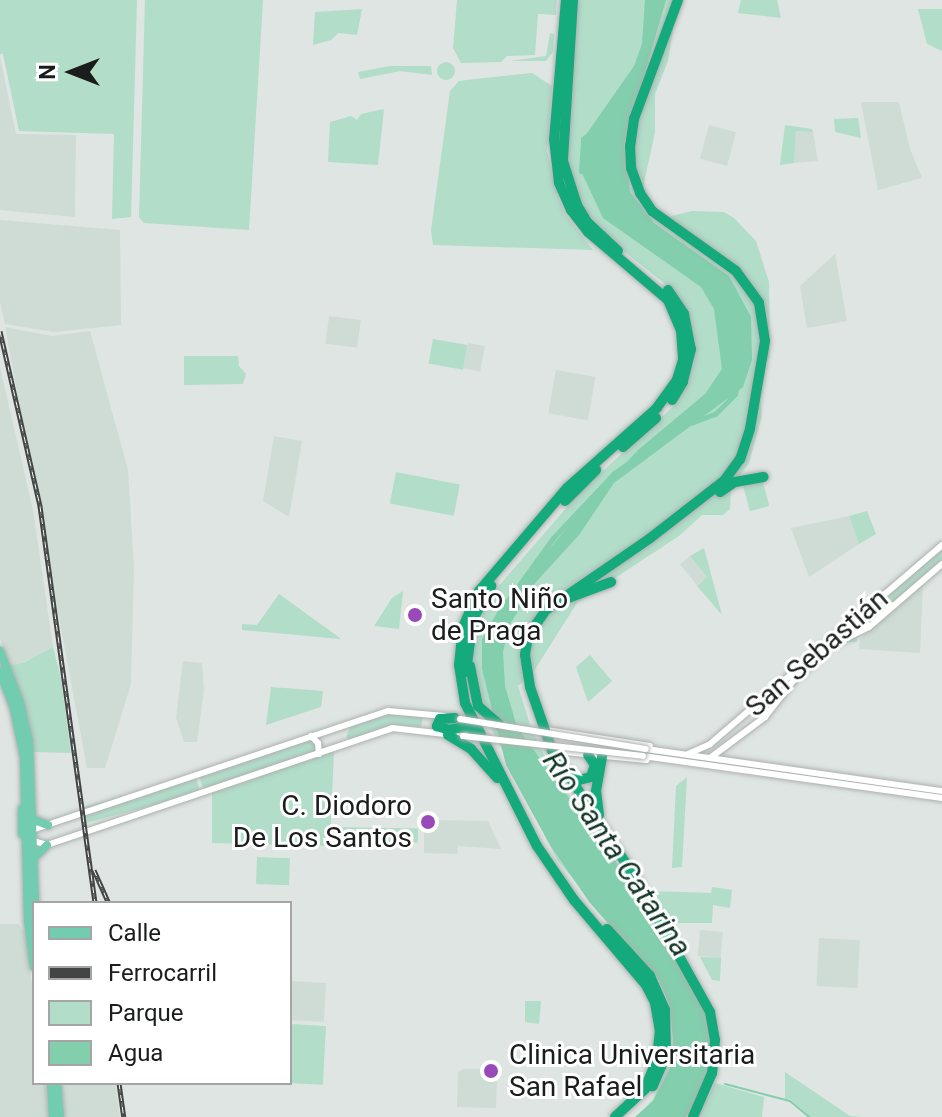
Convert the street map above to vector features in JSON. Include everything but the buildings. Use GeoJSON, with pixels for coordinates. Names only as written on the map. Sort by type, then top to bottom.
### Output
{"type":"FeatureCollection","features":[{"type":"Feature","properties":{"kind":"highway"},"geometry":{"type":"LineString","coordinates":[[560,0],[547,144],[552,174],[575,217],[594,239],[654,285],[668,300],[681,330],[683,360],[677,380],[657,408],[567,488],[474,599],[461,636],[459,669],[465,703],[558,879],[646,985],[655,1003],[660,1030],[657,1059],[645,1089],[615,1117]]}},
{"type":"Feature","properties":{"kind":"highway"},"geometry":{"type":"LineString","coordinates":[[562,190],[553,148],[566,0]]}},
{"type":"Feature","properties":{"kind":"highway"},"geometry":{"type":"LineString","coordinates":[[573,0],[562,133],[567,182],[588,223],[660,281],[677,302],[689,330],[690,359],[680,389],[665,409],[572,494],[485,595],[473,619],[465,655],[468,690],[475,710],[551,856],[587,907],[650,976],[665,1010],[667,1046],[663,1064],[647,1094],[623,1117]]}},
{"type":"Feature","properties":{"kind":"highway"},"geometry":{"type":"LineString","coordinates":[[678,1],[643,90],[630,146],[631,168],[640,193],[663,220],[736,271],[762,310],[764,351],[744,452],[725,480],[684,513]]}},
{"type":"Feature","properties":{"kind":"highway"},"geometry":{"type":"LineString","coordinates":[[636,879],[545,735],[525,661],[532,629],[558,600],[684,513],[735,482],[764,477]]}},
{"type":"Feature","properties":{"kind":"highway"},"geometry":{"type":"LineString","coordinates":[[558,600],[611,582]]}},
{"type":"Feature","properties":{"kind":"highway"},"geometry":{"type":"LineString","coordinates":[[485,595],[470,653],[471,683],[479,709],[499,724]]}},
{"type":"Feature","properties":{"kind":"highway"},"geometry":{"type":"LineString","coordinates":[[532,629],[534,676]]}},
{"type":"Feature","properties":{"kind":"highway"},"geometry":{"type":"LineString","coordinates":[[458,718],[440,719],[437,726],[449,730],[469,727],[484,741]]}},
{"type":"Feature","properties":{"kind":"highway"},"geometry":{"type":"LineString","coordinates":[[443,734],[471,749],[505,783]]}},
{"type":"Feature","properties":{"kind":"highway"},"geometry":{"type":"LineString","coordinates":[[560,763],[575,778],[586,780],[595,769],[588,755]]}},
{"type":"Feature","properties":{"kind":"highway"},"geometry":{"type":"LineString","coordinates":[[602,756],[596,808],[665,927],[702,982],[718,1022],[717,1075],[696,1117]]}},
{"type":"Feature","properties":{"kind":"main road","name":"San Sebastián"},"geometry":{"type":"LineString","coordinates":[[681,756],[710,744],[942,545]]}},
{"type":"Feature","properties":{"kind":"main road","name":"San Sebastián"},"geometry":{"type":"LineString","coordinates":[[710,758],[765,717],[790,684],[833,645],[869,627],[942,564]]}},
{"type":"Feature","properties":{"kind":"main road"},"geometry":{"type":"LineString","coordinates":[[0,651],[27,730],[29,934],[32,954]]}},
{"type":"Feature","properties":{"kind":"main road"},"geometry":{"type":"LineString","coordinates":[[0,672],[22,742],[29,832],[47,845]]}},
{"type":"Feature","properties":{"kind":"main road"},"geometry":{"type":"LineString","coordinates":[[0,681],[19,742],[23,805],[34,858],[35,901]]}},
{"type":"Feature","properties":{"kind":"main road"},"geometry":{"type":"LineString","coordinates":[[29,832],[395,709],[681,756],[942,791]]}},
{"type":"Feature","properties":{"kind":"main road"},"geometry":{"type":"LineString","coordinates":[[439,715],[432,723],[443,734]]}},
{"type":"Feature","properties":{"kind":"main road"},"geometry":{"type":"LineString","coordinates":[[34,858],[47,845],[396,727],[667,760]]}},
{"type":"Feature","properties":{"kind":"main road"},"geometry":{"type":"LineString","coordinates":[[545,732],[601,737],[702,764],[942,798]]}},
{"type":"Feature","properties":{"kind":"main road"},"geometry":{"type":"LineString","coordinates":[[545,732],[595,743],[602,756]]}},
{"type":"Feature","properties":{"kind":"main road"},"geometry":{"type":"LineString","coordinates":[[311,736],[318,743],[319,754]]}},
{"type":"Feature","properties":{"kind":"main road"},"geometry":{"type":"LineString","coordinates":[[601,737],[605,746],[602,756]]}},
{"type":"Feature","properties":{"kind":"main road"},"geometry":{"type":"LineString","coordinates":[[723,749],[725,760]]}},
{"type":"Feature","properties":{"kind":"main road"},"geometry":{"type":"LineString","coordinates":[[555,751],[667,760],[681,756]]}},
{"type":"Feature","properties":{"kind":"main road"},"geometry":{"type":"LineString","coordinates":[[196,775],[202,793]]}},
{"type":"Feature","properties":{"kind":"main road"},"geometry":{"type":"LineString","coordinates":[[18,921],[29,934]]}},
{"type":"Feature","properties":{"kind":"main road"},"geometry":{"type":"LineString","coordinates":[[53,1117],[54,1085]]}},
{"type":"Feature","properties":{"kind":"main road"},"geometry":{"type":"LineString","coordinates":[[54,1085],[60,1117]]}},
{"type":"Feature","properties":{"kind":"shaded area"},"geometry":{"type":"Polygon","coordinates":[[[0,57],[16,134],[76,135],[75,217],[0,210],[0,57]]]}},
{"type":"Feature","properties":{"kind":"shaded area"},"geometry":{"type":"Polygon","coordinates":[[[861,102],[899,102],[910,149],[922,178],[878,190],[861,102]]]}},
{"type":"Feature","properties":{"kind":"shaded area"},"geometry":{"type":"Polygon","coordinates":[[[709,125],[736,132],[727,166],[700,159],[709,125]]]}},
{"type":"Feature","properties":{"kind":"shaded area"},"geometry":{"type":"Polygon","coordinates":[[[796,131],[813,132],[818,161],[794,163],[796,131]]]}},
{"type":"Feature","properties":{"kind":"shaded area"},"geometry":{"type":"Polygon","coordinates":[[[0,220],[120,230],[121,325],[54,332],[5,324],[0,302],[0,220]]]}},
{"type":"Feature","properties":{"kind":"shaded area"},"geometry":{"type":"Polygon","coordinates":[[[835,254],[847,321],[807,328],[800,286],[835,254]]]}},
{"type":"Feature","properties":{"kind":"shaded area"},"geometry":{"type":"Polygon","coordinates":[[[329,316],[361,320],[357,348],[326,344],[329,316]]]}},
{"type":"Feature","properties":{"kind":"shaded area"},"geometry":{"type":"Polygon","coordinates":[[[5,327],[52,336],[90,331],[128,470],[134,568],[131,684],[105,768],[87,768],[5,327]]]}},
{"type":"Feature","properties":{"kind":"shaded area"},"geometry":{"type":"Polygon","coordinates":[[[468,343],[485,346],[480,372],[463,369],[468,343]]]}},
{"type":"Feature","properties":{"kind":"shaded area"},"geometry":{"type":"Polygon","coordinates":[[[0,367],[33,510],[53,647],[22,663],[10,665],[0,639],[0,367]]]}},
{"type":"Feature","properties":{"kind":"shaded area"},"geometry":{"type":"Polygon","coordinates":[[[556,370],[595,377],[588,420],[548,413],[556,370]]]}},
{"type":"Feature","properties":{"kind":"shaded area"},"geometry":{"type":"Polygon","coordinates":[[[274,436],[302,441],[289,517],[263,501],[274,436]]]}},
{"type":"Feature","properties":{"kind":"shaded area"},"geometry":{"type":"Polygon","coordinates":[[[849,516],[859,544],[809,577],[791,528],[849,516]]]}},
{"type":"Feature","properties":{"kind":"shaded area"},"geometry":{"type":"Polygon","coordinates":[[[690,556],[707,577],[697,585],[680,564],[690,556]]]}},
{"type":"Feature","properties":{"kind":"shaded area"},"geometry":{"type":"Polygon","coordinates":[[[923,584],[920,653],[859,649],[860,639],[923,584]]]}},
{"type":"Feature","properties":{"kind":"shaded area"},"geometry":{"type":"Polygon","coordinates":[[[183,661],[202,663],[204,690],[197,742],[184,742],[176,718],[183,661]]]}},
{"type":"Feature","properties":{"kind":"shaded area"},"geometry":{"type":"Polygon","coordinates":[[[431,820],[488,821],[501,849],[458,846],[457,854],[424,853],[424,826],[431,826],[431,820]]]}},
{"type":"Feature","properties":{"kind":"shaded area"},"geometry":{"type":"Polygon","coordinates":[[[0,924],[18,924],[25,933],[32,986],[32,1085],[45,1085],[48,1117],[0,1117],[0,924]]]}},
{"type":"Feature","properties":{"kind":"shaded area"},"geometry":{"type":"Polygon","coordinates":[[[700,930],[723,932],[721,958],[698,956],[700,930]]]}},
{"type":"Feature","properties":{"kind":"shaded area"},"geometry":{"type":"Polygon","coordinates":[[[819,938],[860,940],[857,988],[816,986],[819,938]]]}},
{"type":"Feature","properties":{"kind":"shaded area"},"geometry":{"type":"Polygon","coordinates":[[[292,981],[326,983],[324,1022],[292,1020],[292,981]]]}},
{"type":"Feature","properties":{"kind":"shaded area"},"geometry":{"type":"Polygon","coordinates":[[[482,1069],[482,1078],[497,1078],[496,1108],[457,1107],[458,1072],[482,1069]]]}},
{"type":"Feature","properties":{"kind":"shaded area"},"geometry":{"type":"Polygon","coordinates":[[[60,1085],[115,1085],[120,1117],[65,1117],[60,1085]]]}},
{"type":"Feature","properties":{"kind":"green space"},"geometry":{"type":"Polygon","coordinates":[[[0,0],[137,0],[131,217],[112,219],[114,134],[19,131],[3,54],[0,54],[0,0]]]}},
{"type":"Feature","properties":{"kind":"green space"},"geometry":{"type":"Polygon","coordinates":[[[145,0],[263,0],[249,230],[144,223],[139,217],[145,0]]]}},
{"type":"Feature","properties":{"kind":"green space"},"geometry":{"type":"Polygon","coordinates":[[[457,0],[557,0],[556,15],[538,14],[535,55],[507,56],[501,62],[461,63],[453,48],[457,0]]]}},
{"type":"Feature","properties":{"kind":"green space"},"geometry":{"type":"Polygon","coordinates":[[[577,0],[678,0],[668,61],[655,94],[655,132],[644,183],[645,200],[663,218],[692,211],[724,212],[734,218],[756,241],[769,282],[770,356],[759,378],[762,416],[749,463],[731,488],[730,509],[723,515],[702,515],[679,536],[577,603],[532,674],[518,686],[531,728],[550,767],[650,910],[701,1066],[637,1117],[653,1099],[672,1055],[673,1026],[668,999],[647,965],[557,860],[481,707],[472,669],[474,636],[490,596],[580,492],[677,403],[694,363],[689,318],[669,287],[607,238],[578,201],[566,156],[577,0]]]}},
{"type":"Feature","properties":{"kind":"green space"},"geometry":{"type":"Polygon","coordinates":[[[741,0],[777,0],[781,18],[738,13],[741,0]]]}},
{"type":"Feature","properties":{"kind":"green space"},"geometry":{"type":"Polygon","coordinates":[[[362,9],[357,35],[338,33],[331,40],[313,45],[315,12],[362,9]]]}},
{"type":"Feature","properties":{"kind":"green space"},"geometry":{"type":"Polygon","coordinates":[[[918,9],[942,9],[942,51],[927,44],[918,9]]]}},
{"type":"Feature","properties":{"kind":"green space"},"geometry":{"type":"Polygon","coordinates":[[[550,33],[554,34],[553,52],[546,61],[510,61],[546,56],[550,33]]]}},
{"type":"Feature","properties":{"kind":"green space"},"geometry":{"type":"Polygon","coordinates":[[[442,62],[450,62],[455,71],[453,78],[442,80],[437,75],[437,67],[442,62]]]}},
{"type":"Feature","properties":{"kind":"green space"},"geometry":{"type":"Polygon","coordinates":[[[390,66],[431,66],[432,75],[400,71],[360,79],[358,72],[390,66]]]}},
{"type":"Feature","properties":{"kind":"green space"},"geometry":{"type":"Polygon","coordinates":[[[532,73],[552,86],[547,151],[557,195],[565,214],[593,250],[433,245],[431,230],[450,91],[459,81],[532,73]]]}},
{"type":"Feature","properties":{"kind":"green space"},"geometry":{"type":"Polygon","coordinates":[[[384,109],[378,165],[328,162],[330,122],[351,116],[357,120],[361,114],[384,109]]]}},
{"type":"Feature","properties":{"kind":"green space"},"geometry":{"type":"Polygon","coordinates":[[[858,118],[861,138],[835,132],[834,119],[858,118]]]}},
{"type":"Feature","properties":{"kind":"green space"},"geometry":{"type":"Polygon","coordinates":[[[785,125],[812,129],[813,132],[796,131],[794,163],[780,165],[785,125]]]}},
{"type":"Feature","properties":{"kind":"green space"},"geometry":{"type":"Polygon","coordinates":[[[433,339],[467,345],[463,370],[429,364],[433,339]]]}},
{"type":"Feature","properties":{"kind":"green space"},"geometry":{"type":"Polygon","coordinates":[[[184,356],[238,356],[239,366],[246,374],[243,384],[184,385],[184,356]]]}},
{"type":"Feature","properties":{"kind":"green space"},"geometry":{"type":"Polygon","coordinates":[[[396,472],[460,484],[454,516],[390,503],[396,472]]]}},
{"type":"Feature","properties":{"kind":"green space"},"geometry":{"type":"Polygon","coordinates":[[[762,479],[769,506],[750,511],[743,484],[762,479]]]}},
{"type":"Feature","properties":{"kind":"green space"},"geometry":{"type":"Polygon","coordinates":[[[867,511],[876,534],[859,544],[849,516],[867,511]]]}},
{"type":"Feature","properties":{"kind":"green space"},"geometry":{"type":"Polygon","coordinates":[[[942,545],[942,564],[857,633],[857,642],[835,643],[833,639],[942,545]]]}},
{"type":"Feature","properties":{"kind":"green space"},"geometry":{"type":"Polygon","coordinates":[[[704,548],[722,615],[697,586],[707,577],[690,556],[704,548]]]}},
{"type":"Feature","properties":{"kind":"green space"},"geometry":{"type":"Polygon","coordinates":[[[403,591],[399,629],[374,626],[392,598],[403,591]]]}},
{"type":"Feature","properties":{"kind":"green space"},"geometry":{"type":"Polygon","coordinates":[[[279,594],[340,639],[242,630],[242,624],[257,625],[279,594]]]}},
{"type":"Feature","properties":{"kind":"green space"},"geometry":{"type":"Polygon","coordinates":[[[53,647],[61,679],[71,753],[33,752],[29,723],[10,665],[23,663],[53,647]]]}},
{"type":"Feature","properties":{"kind":"green space"},"geometry":{"type":"Polygon","coordinates":[[[590,655],[612,681],[588,702],[576,667],[590,655]]]}},
{"type":"Feature","properties":{"kind":"green space"},"geometry":{"type":"Polygon","coordinates":[[[271,687],[323,691],[321,707],[266,725],[271,687]]]}},
{"type":"Feature","properties":{"kind":"green space"},"geometry":{"type":"Polygon","coordinates":[[[396,712],[423,717],[421,727],[396,725],[351,740],[346,737],[350,727],[396,712]]]}},
{"type":"Feature","properties":{"kind":"green space"},"geometry":{"type":"Polygon","coordinates":[[[308,739],[315,741],[317,751],[204,791],[199,776],[308,739]]]}},
{"type":"Feature","properties":{"kind":"green space"},"geometry":{"type":"Polygon","coordinates":[[[334,751],[330,846],[212,843],[212,793],[334,751]]]}},
{"type":"Feature","properties":{"kind":"green space"},"geometry":{"type":"Polygon","coordinates":[[[196,777],[200,792],[86,823],[82,808],[196,777]]]}},
{"type":"Feature","properties":{"kind":"green space"},"geometry":{"type":"Polygon","coordinates":[[[687,777],[682,867],[672,868],[676,786],[687,777]]]}},
{"type":"Feature","properties":{"kind":"green space"},"geometry":{"type":"Polygon","coordinates":[[[335,827],[418,828],[418,842],[335,841],[335,827]]]}},
{"type":"Feature","properties":{"kind":"green space"},"geometry":{"type":"Polygon","coordinates":[[[257,857],[290,858],[289,885],[256,884],[257,857]]]}},
{"type":"Feature","properties":{"kind":"green space"},"geometry":{"type":"Polygon","coordinates":[[[712,887],[732,890],[730,908],[713,905],[712,923],[669,923],[650,891],[711,893],[712,887]]]}},
{"type":"Feature","properties":{"kind":"green space"},"geometry":{"type":"Polygon","coordinates":[[[700,957],[721,958],[720,981],[712,980],[700,957]]]}},
{"type":"Feature","properties":{"kind":"green space"},"geometry":{"type":"Polygon","coordinates":[[[525,1001],[541,1001],[539,1024],[525,1022],[525,1001]]]}},
{"type":"Feature","properties":{"kind":"green space"},"geometry":{"type":"Polygon","coordinates":[[[292,1024],[326,1026],[323,1085],[292,1083],[292,1024]]]}},
{"type":"Feature","properties":{"kind":"green space"},"geometry":{"type":"Polygon","coordinates":[[[785,1072],[850,1116],[862,1117],[810,1117],[790,1099],[785,1099],[785,1072]]]}},
{"type":"Feature","properties":{"kind":"green space"},"geometry":{"type":"Polygon","coordinates":[[[715,1083],[764,1097],[762,1117],[698,1117],[715,1083]]]}},
{"type":"Feature","properties":{"kind":"water","name":"Río Santa Catarina"},"geometry":{"type":"Polygon","coordinates":[[[645,0],[666,0],[624,145],[630,192],[654,223],[729,276],[751,317],[752,360],[743,387],[614,483],[579,535],[536,582],[510,624],[503,652],[505,686],[517,727],[642,898],[697,988],[709,1027],[711,1061],[700,1099],[686,1117],[635,1117],[653,1101],[669,1070],[674,1052],[670,1007],[660,982],[590,903],[550,845],[506,765],[482,669],[482,639],[502,604],[589,502],[638,450],[705,394],[722,369],[714,309],[701,287],[603,218],[581,171],[583,139],[634,66],[642,44],[645,0]]]}},
{"type":"Feature","properties":{"kind":"waterway","name":"Río Santa Catarina"},"geometry":{"type":"LineString","coordinates":[[581,171],[583,139],[588,135]]}},
{"type":"Feature","properties":{"kind":"waterway","name":"Río Santa Catarina"},"geometry":{"type":"LineString","coordinates":[[691,423],[715,414],[735,394],[737,386]]}},
{"type":"Feature","properties":{"kind":"waterway","name":"Río Santa Catarina"},"geometry":{"type":"LineString","coordinates":[[519,585],[553,538],[614,473],[626,465]]}},
{"type":"Feature","properties":{"kind":"waterway"},"geometry":{"type":"LineString","coordinates":[[725,1084],[790,1101],[809,1117]]}},
{"type":"Feature","properties":{"kind":"railway"},"geometry":{"type":"LineString","coordinates":[[0,331],[40,506],[95,901]]}},
{"type":"Feature","properties":{"kind":"railway"},"geometry":{"type":"LineString","coordinates":[[94,870],[108,901]]}},
{"type":"Feature","properties":{"kind":"railway"},"geometry":{"type":"LineString","coordinates":[[119,1085],[124,1117]]}},
{"type":"Feature","properties":{"kind":"place","name":"Santo Niño de Praga"},"geometry":{"type":"Point","coordinates":[415,615]}},
{"type":"Feature","properties":{"kind":"place","name":"C. Diodoro De Los Santos"},"geometry":{"type":"Point","coordinates":[428,822]}},
{"type":"Feature","properties":{"kind":"place","name":"Clinica Universitaria San Rafael"},"geometry":{"type":"Point","coordinates":[491,1071]}}]}
